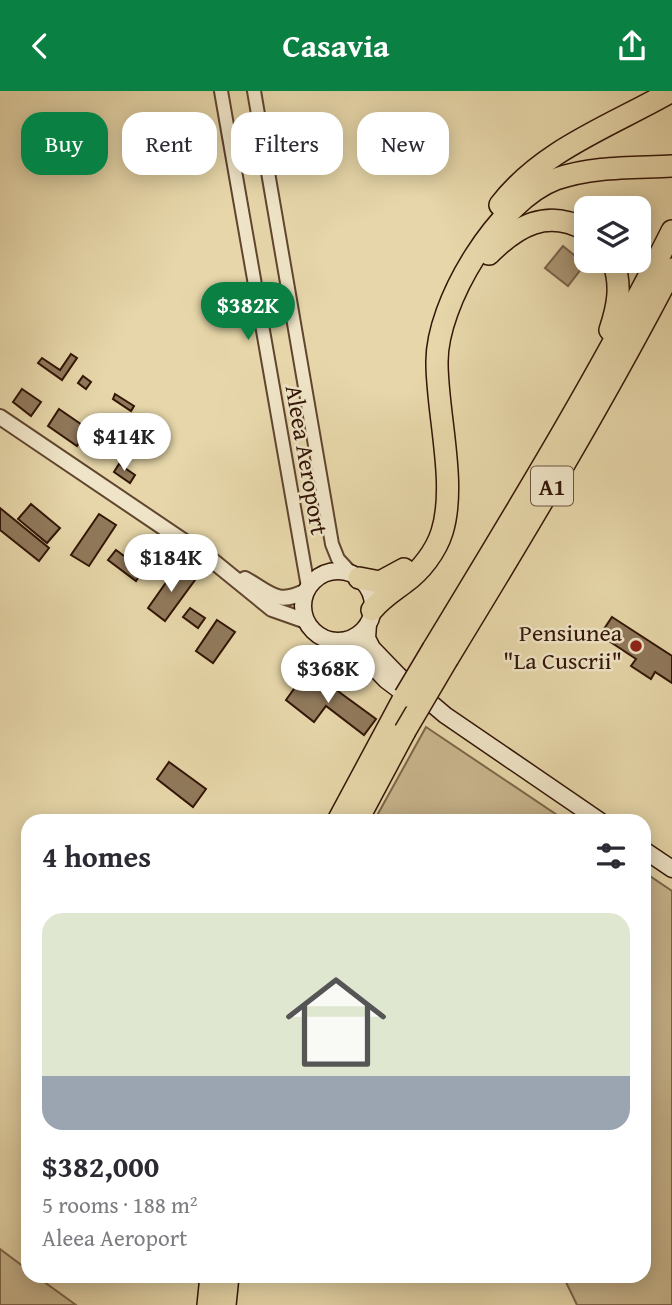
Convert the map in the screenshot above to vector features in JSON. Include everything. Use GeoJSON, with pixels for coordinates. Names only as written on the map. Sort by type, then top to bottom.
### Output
{"type":"FeatureCollection","features":[{"type":"Feature","properties":{"kind":"highway"},"geometry":{"type":"LineString","coordinates":[[474,260],[486,226],[496,211],[514,188],[537,167],[672,91]]}},
{"type":"Feature","properties":{"kind":"highway"},"geometry":{"type":"LineString","coordinates":[[370,617],[386,594],[414,575],[433,551],[443,530],[447,486],[437,343],[444,315],[474,260],[510,211],[523,198],[548,183],[593,170],[672,166]]}},
{"type":"Feature","properties":{"kind":"highway"},"geometry":{"type":"LineString","coordinates":[[460,283],[500,242],[520,227],[549,221],[574,225]]}},
{"type":"Feature","properties":{"kind":"highway","name":"A1"},"geometry":{"type":"LineString","coordinates":[[342,814],[440,654],[596,374],[672,231]]}},
{"type":"Feature","properties":{"kind":"highway","name":"A1"},"geometry":{"type":"LineString","coordinates":[[440,654],[530,523],[597,408],[672,269]]}},
{"type":"Feature","properties":{"kind":"highway"},"geometry":{"type":"LineString","coordinates":[[596,374],[619,300],[617,273]]}},
{"type":"Feature","properties":{"kind":"highway"},"geometry":{"type":"LineString","coordinates":[[355,576],[380,582],[412,563],[431,540],[445,507]]}},
{"type":"Feature","properties":{"kind":"highway","name":"A1"},"geometry":{"type":"LineString","coordinates":[[361,814],[397,727]]}},
{"type":"Feature","properties":{"kind":"highway"},"geometry":{"type":"LineString","coordinates":[[208,1305],[210,1283]]}},
{"type":"Feature","properties":{"kind":"highway"},"geometry":{"type":"LineString","coordinates":[[225,1305],[227,1283]]}},
{"type":"Feature","properties":{"kind":"main road"},"geometry":{"type":"LineString","coordinates":[[445,715],[429,709],[394,687],[354,647],[343,641],[323,638],[312,629],[306,621],[302,605],[307,589],[316,578],[338,571],[355,576],[369,590],[370,617],[367,638],[376,655],[445,715],[590,814]]}},
{"type":"Feature","properties":{"kind":"main road"},"geometry":{"type":"LineString","coordinates":[[343,641],[356,636],[370,617]]}},
{"type":"Feature","properties":{"kind":"main road"},"geometry":{"type":"LineString","coordinates":[[651,855],[672,869]]}},
{"type":"Feature","properties":{"kind":"street","name":"Aleea Aeroport"},"geometry":{"type":"LineString","coordinates":[[221,91],[307,589]]}},
{"type":"Feature","properties":{"kind":"street","name":"Aleea Aeroport"},"geometry":{"type":"LineString","coordinates":[[254,91],[332,544],[341,563],[355,576]]}},
{"type":"Feature","properties":{"kind":"street"},"geometry":{"type":"LineString","coordinates":[[0,417],[213,561],[281,599],[289,599],[307,589]]}},
{"type":"Feature","properties":{"kind":"street"},"geometry":{"type":"LineString","coordinates":[[213,561],[272,609],[306,621]]}},
{"type":"Feature","properties":{"kind":"shaded area"},"geometry":{"type":"Polygon","coordinates":[[[563,246],[574,255],[574,273],[578,273],[568,286],[545,268],[563,246]]]}},
{"type":"Feature","properties":{"kind":"shaded area"},"geometry":{"type":"Polygon","coordinates":[[[426,727],[556,814],[378,814],[426,727]]]}},
{"type":"Feature","properties":{"kind":"shaded area"},"geometry":{"type":"Polygon","coordinates":[[[651,877],[672,891],[672,1305],[577,1305],[566,1283],[651,1283],[651,877]]]}},
{"type":"Feature","properties":{"kind":"shaded area"},"geometry":{"type":"Polygon","coordinates":[[[0,1249],[21,1265],[21,1283],[46,1283],[76,1305],[0,1305],[0,1249]]]}},
{"type":"Feature","properties":{"kind":"building"},"geometry":{"type":"Polygon","coordinates":[[[71,354],[77,358],[62,380],[38,363],[42,358],[60,370],[71,354]]]}},
{"type":"Feature","properties":{"kind":"building"},"geometry":{"type":"Polygon","coordinates":[[[83,376],[91,382],[86,389],[78,383],[83,376]]]}},
{"type":"Feature","properties":{"kind":"building"},"geometry":{"type":"Polygon","coordinates":[[[22,389],[41,402],[31,416],[13,402],[22,389]]]}},
{"type":"Feature","properties":{"kind":"building"},"geometry":{"type":"Polygon","coordinates":[[[115,394],[134,406],[131,411],[113,399],[115,394]]]}},
{"type":"Feature","properties":{"kind":"building"},"geometry":{"type":"Polygon","coordinates":[[[59,409],[88,429],[77,446],[48,426],[59,409]]]}},
{"type":"Feature","properties":{"kind":"building"},"geometry":{"type":"Polygon","coordinates":[[[99,419],[125,437],[119,446],[93,428],[99,419]]]}},
{"type":"Feature","properties":{"kind":"building"},"geometry":{"type":"Polygon","coordinates":[[[119,464],[135,475],[130,483],[114,472],[119,464]]]}},
{"type":"Feature","properties":{"kind":"building"},"geometry":{"type":"Polygon","coordinates":[[[31,504],[60,528],[47,543],[18,519],[31,504]]]}},
{"type":"Feature","properties":{"kind":"building"},"geometry":{"type":"Polygon","coordinates":[[[0,508],[49,548],[39,561],[0,530],[0,508]]]}},
{"type":"Feature","properties":{"kind":"building"},"geometry":{"type":"Polygon","coordinates":[[[99,514],[116,525],[89,566],[71,555],[99,514]]]}},
{"type":"Feature","properties":{"kind":"building"},"geometry":{"type":"Polygon","coordinates":[[[116,550],[143,570],[136,581],[108,560],[116,550]]]}},
{"type":"Feature","properties":{"kind":"building"},"geometry":{"type":"Polygon","coordinates":[[[177,567],[195,580],[165,621],[148,608],[177,567]]]}},
{"type":"Feature","properties":{"kind":"building"},"geometry":{"type":"Polygon","coordinates":[[[190,608],[205,618],[198,628],[183,617],[190,608]]]}},
{"type":"Feature","properties":{"kind":"building","name":"Pensiunea \"La Cuscrii\""},"geometry":{"type":"Polygon","coordinates":[[[612,617],[672,656],[672,683],[655,672],[651,679],[631,666],[636,659],[600,635],[612,617]]]}},
{"type":"Feature","properties":{"kind":"building"},"geometry":{"type":"Polygon","coordinates":[[[217,620],[235,632],[213,663],[196,651],[217,620]]]}},
{"type":"Feature","properties":{"kind":"building"},"geometry":{"type":"Polygon","coordinates":[[[304,675],[330,694],[335,689],[376,719],[364,735],[326,706],[314,722],[286,700],[304,675]]]}},
{"type":"Feature","properties":{"kind":"building"},"geometry":{"type":"Polygon","coordinates":[[[169,762],[206,789],[193,807],[157,779],[169,762]]]}},
{"type":"Feature","properties":{"kind":"place","name":"Pensiunea \"La Cuscrii\""},"geometry":{"type":"Point","coordinates":[636,646]}}]}
